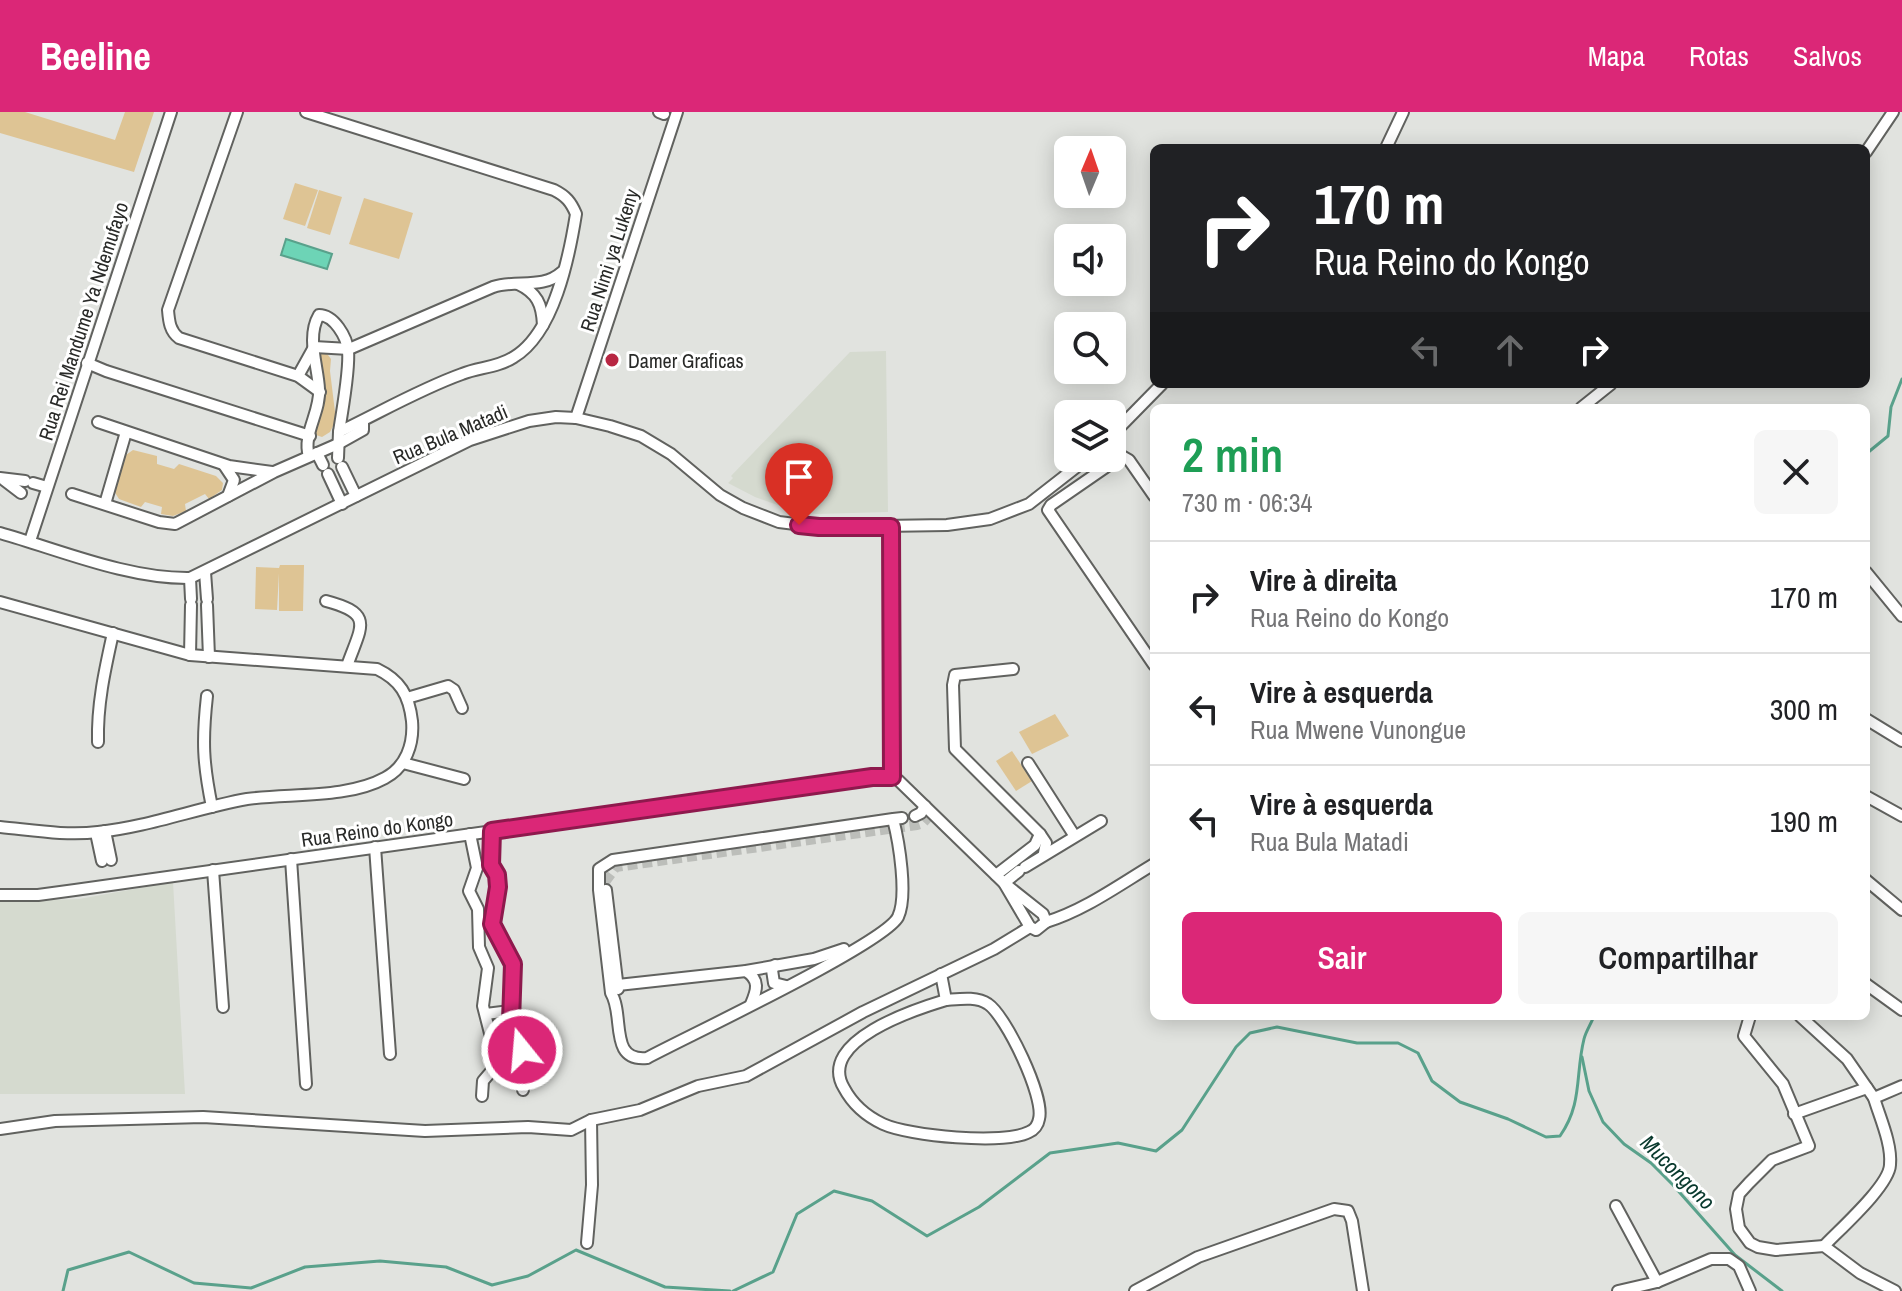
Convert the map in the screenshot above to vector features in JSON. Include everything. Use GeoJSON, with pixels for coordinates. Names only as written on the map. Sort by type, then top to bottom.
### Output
{"type":"FeatureCollection","features":[{"type":"Feature","properties":{"kind":"street","name":"Rua Rei Mandume Ya Ndemufayo"},"geometry":{"type":"LineString","coordinates":[[30,541],[171,112]]}},
{"type":"Feature","properties":{"kind":"street"},"geometry":{"type":"LineString","coordinates":[[237,112],[168,310],[169,323],[174,334],[192,344],[298,376],[320,392]]}},
{"type":"Feature","properties":{"kind":"street"},"geometry":{"type":"LineString","coordinates":[[306,112],[564,195],[576,214],[562,272],[543,328],[526,348],[496,366],[460,374],[339,432]]}},
{"type":"Feature","properties":{"kind":"street","name":"Rua Nimi ya Lukeny"},"geometry":{"type":"LineString","coordinates":[[576,418],[677,112]]}},
{"type":"Feature","properties":{"kind":"street"},"geometry":{"type":"LineString","coordinates":[[1388,144],[1403,112]]}},
{"type":"Feature","properties":{"kind":"street"},"geometry":{"type":"LineString","coordinates":[[1870,146],[1893,112]]}},
{"type":"Feature","properties":{"kind":"street"},"geometry":{"type":"LineString","coordinates":[[314,347],[349,349],[493,287],[545,283],[562,272]]}},
{"type":"Feature","properties":{"kind":"street"},"geometry":{"type":"LineString","coordinates":[[516,283],[529,290],[539,301],[543,328]]}},
{"type":"Feature","properties":{"kind":"street"},"geometry":{"type":"LineString","coordinates":[[342,504],[325,470],[306,446],[320,392],[314,364],[316,319],[319,315],[328,315],[333,319],[349,349],[338,444],[340,463],[356,496]]}},
{"type":"Feature","properties":{"kind":"street"},"geometry":{"type":"LineString","coordinates":[[298,376],[314,347]]}},
{"type":"Feature","properties":{"kind":"street"},"geometry":{"type":"LineString","coordinates":[[87,363],[310,436]]}},
{"type":"Feature","properties":{"kind":"street"},"geometry":{"type":"LineString","coordinates":[[1126,421],[1158,388]]}},
{"type":"Feature","properties":{"kind":"street"},"geometry":{"type":"LineString","coordinates":[[1586,404],[1606,388]]}},
{"type":"Feature","properties":{"kind":"street","name":"Rua Bula Matadi"},"geometry":{"type":"LineString","coordinates":[[0,533],[159,578],[190,578],[498,429],[556,417],[576,418],[641,436],[671,454],[720,495],[743,508],[779,522],[819,527],[947,525],[990,519],[1029,504],[1073,472]]}},
{"type":"Feature","properties":{"kind":"street"},"geometry":{"type":"LineString","coordinates":[[72,494],[159,522],[175,524],[274,472],[338,444],[363,430],[363,421]]}},
{"type":"Feature","properties":{"kind":"street"},"geometry":{"type":"LineString","coordinates":[[98,422],[242,470],[274,472]]}},
{"type":"Feature","properties":{"kind":"street"},"geometry":{"type":"LineString","coordinates":[[105,504],[126,432]]}},
{"type":"Feature","properties":{"kind":"street"},"geometry":{"type":"LineString","coordinates":[[1150,490],[1125,456],[1114,460],[1084,485],[1051,505],[1049,514],[1150,659]]}},
{"type":"Feature","properties":{"kind":"street"},"geometry":{"type":"LineString","coordinates":[[222,464],[234,480],[226,498]]}},
{"type":"Feature","properties":{"kind":"street"},"geometry":{"type":"LineString","coordinates":[[1075,472],[1084,485]]}},
{"type":"Feature","properties":{"kind":"street"},"geometry":{"type":"LineString","coordinates":[[2,479],[47,487]]}},
{"type":"Feature","properties":{"kind":"street"},"geometry":{"type":"LineString","coordinates":[[2,479],[42,501]]}},
{"type":"Feature","properties":{"kind":"street"},"geometry":{"type":"LineString","coordinates":[[891,527],[892,777],[1000,879],[1043,914],[1046,922]]}},
{"type":"Feature","properties":{"kind":"street"},"geometry":{"type":"LineString","coordinates":[[205,572],[209,657]]}},
{"type":"Feature","properties":{"kind":"street"},"geometry":{"type":"LineString","coordinates":[[1870,577],[1902,616]]}},
{"type":"Feature","properties":{"kind":"street"},"geometry":{"type":"LineString","coordinates":[[190,578],[190,655]]}},
{"type":"Feature","properties":{"kind":"street"},"geometry":{"type":"LineString","coordinates":[[191,599],[207,600]]}},
{"type":"Feature","properties":{"kind":"street"},"geometry":{"type":"LineString","coordinates":[[326,601],[352,609],[359,618],[360,629],[347,666]]}},
{"type":"Feature","properties":{"kind":"street"},"geometry":{"type":"LineString","coordinates":[[0,602],[190,655],[377,669],[401,684],[412,727],[410,746],[403,763],[388,777],[356,788],[248,799],[101,832],[44,832],[0,827]]}},
{"type":"Feature","properties":{"kind":"street"},"geometry":{"type":"LineString","coordinates":[[98,742],[99,705],[113,633]]}},
{"type":"Feature","properties":{"kind":"street"},"geometry":{"type":"LineString","coordinates":[[190,642],[209,642]]}},
{"type":"Feature","properties":{"kind":"street"},"geometry":{"type":"LineString","coordinates":[[1013,669],[955,675],[955,749],[1040,834],[1046,843],[1044,853]]}},
{"type":"Feature","properties":{"kind":"street"},"geometry":{"type":"LineString","coordinates":[[407,698],[448,686],[454,690],[462,708]]}},
{"type":"Feature","properties":{"kind":"street"},"geometry":{"type":"LineString","coordinates":[[207,696],[202,741],[212,807]]}},
{"type":"Feature","properties":{"kind":"street"},"geometry":{"type":"LineString","coordinates":[[1870,721],[1902,741]]}},
{"type":"Feature","properties":{"kind":"street"},"geometry":{"type":"LineString","coordinates":[[403,763],[464,779]]}},
{"type":"Feature","properties":{"kind":"street"},"geometry":{"type":"LineString","coordinates":[[1028,763],[1074,835]]}},
{"type":"Feature","properties":{"kind":"street","name":"Rua Reino do Kongo"},"geometry":{"type":"LineString","coordinates":[[0,895],[38,895],[872,777],[892,777]]}},
{"type":"Feature","properties":{"kind":"street"},"geometry":{"type":"LineString","coordinates":[[1870,798],[1902,816]]}},
{"type":"Feature","properties":{"kind":"street"},"geometry":{"type":"LineString","coordinates":[[915,816],[925,806]]}},
{"type":"Feature","properties":{"kind":"street"},"geometry":{"type":"LineString","coordinates":[[618,985],[746,971],[833,954],[886,924],[894,913],[896,901],[894,819]]}},
{"type":"Feature","properties":{"kind":"street"},"geometry":{"type":"LineString","coordinates":[[605,882],[618,985],[615,998],[623,1049],[632,1058],[647,1058],[890,928],[902,902],[894,819]]}},
{"type":"Feature","properties":{"kind":"street"},"geometry":{"type":"LineString","coordinates":[[615,998],[611,993],[598,876],[604,864],[613,860],[894,819]]}},
{"type":"Feature","properties":{"kind":"street"},"geometry":{"type":"LineString","coordinates":[[1000,879],[1024,868],[1101,821]]}},
{"type":"Feature","properties":{"kind":"street"},"geometry":{"type":"LineString","coordinates":[[492,831],[491,865],[498,881],[492,924],[513,964],[510,1011],[513,1029],[522,1050],[514,1068]]}},
{"type":"Feature","properties":{"kind":"street"},"geometry":{"type":"LineString","coordinates":[[101,832],[111,885]]}},
{"type":"Feature","properties":{"kind":"street"},"geometry":{"type":"LineString","coordinates":[[470,834],[477,868],[469,891],[478,909],[479,947],[488,968],[489,978],[483,997],[492,1041],[490,1059],[494,1068]]}},
{"type":"Feature","properties":{"kind":"street"},"geometry":{"type":"LineString","coordinates":[[1000,879],[1019,856],[1035,845],[1040,834]]}},
{"type":"Feature","properties":{"kind":"street"},"geometry":{"type":"LineString","coordinates":[[375,847],[390,1054]]}},
{"type":"Feature","properties":{"kind":"street"},"geometry":{"type":"LineString","coordinates":[[1019,856],[1024,868]]}},
{"type":"Feature","properties":{"kind":"street"},"geometry":{"type":"LineString","coordinates":[[291,859],[306,1084]]}},
{"type":"Feature","properties":{"kind":"street"},"geometry":{"type":"LineString","coordinates":[[477,868],[491,865]]}},
{"type":"Feature","properties":{"kind":"street"},"geometry":{"type":"LineString","coordinates":[[1000,879],[1030,927],[1036,930],[1046,922],[1064,917],[1090,903],[1150,866]]}},
{"type":"Feature","properties":{"kind":"street"},"geometry":{"type":"LineString","coordinates":[[213,870],[223,1007]]}},
{"type":"Feature","properties":{"kind":"street"},"geometry":{"type":"LineString","coordinates":[[1870,883],[1902,910]]}},
{"type":"Feature","properties":{"kind":"street"},"geometry":{"type":"LineString","coordinates":[[0,1129],[68,1120],[203,1117],[425,1131],[528,1127],[571,1130],[591,1120],[628,1114],[698,1086],[746,1076],[863,1012],[994,949],[1030,927]]}},
{"type":"Feature","properties":{"kind":"street"},"geometry":{"type":"LineString","coordinates":[[775,965],[774,983],[786,986]]}},
{"type":"Feature","properties":{"kind":"street"},"geometry":{"type":"LineString","coordinates":[[746,971],[755,978],[757,985],[751,1004]]}},
{"type":"Feature","properties":{"kind":"street"},"geometry":{"type":"LineString","coordinates":[[941,974],[946,1000]]}},
{"type":"Feature","properties":{"kind":"street"},"geometry":{"type":"LineString","coordinates":[[1870,987],[1902,1010]]}},
{"type":"Feature","properties":{"kind":"street"},"geometry":{"type":"LineString","coordinates":[[946,1000],[980,1000],[997,1012],[1036,1088],[1041,1113],[1038,1124],[1031,1132],[988,1138],[907,1132],[885,1125],[852,1102],[840,1082],[838,1070],[845,1054],[873,1029],[915,1009],[946,1000]]}},
{"type":"Feature","properties":{"kind":"street"},"geometry":{"type":"LineString","coordinates":[[486,1014],[510,1011]]}},
{"type":"Feature","properties":{"kind":"street"},"geometry":{"type":"LineString","coordinates":[[1749,1020],[1744,1036],[1778,1076],[1809,1146],[1772,1160],[1739,1194],[1736,1209],[1739,1228],[1750,1243],[1758,1247],[1776,1250],[1824,1246],[1860,1273],[1895,1291]]}},
{"type":"Feature","properties":{"kind":"street"},"geometry":{"type":"LineString","coordinates":[[1804,1020],[1847,1059],[1874,1098],[1891,1168],[1879,1187],[1824,1246]]}},
{"type":"Feature","properties":{"kind":"street"},"geometry":{"type":"LineString","coordinates":[[482,1096],[483,1081],[494,1068],[522,1071],[523,1090]]}},
{"type":"Feature","properties":{"kind":"street"},"geometry":{"type":"LineString","coordinates":[[1874,1098],[1902,1086]]}},
{"type":"Feature","properties":{"kind":"street"},"geometry":{"type":"LineString","coordinates":[[1794,1114],[1867,1088]]}},
{"type":"Feature","properties":{"kind":"street"},"geometry":{"type":"LineString","coordinates":[[587,1243],[592,1185],[591,1120]]}},
{"type":"Feature","properties":{"kind":"street"},"geometry":{"type":"LineString","coordinates":[[1616,1206],[1657,1282]]}},
{"type":"Feature","properties":{"kind":"street"},"geometry":{"type":"LineString","coordinates":[[1135,1291],[1198,1257],[1334,1209],[1348,1211],[1352,1221],[1363,1291]]}},
{"type":"Feature","properties":{"kind":"street"},"geometry":{"type":"LineString","coordinates":[[1618,1291],[1646,1288],[1705,1261],[1723,1258],[1739,1266],[1750,1291]]}},
{"type":"Feature","properties":{"kind":"shaded area"},"geometry":{"type":"Polygon","coordinates":[[[0,112],[25,112],[115,140],[125,112],[154,112],[134,172],[0,133],[0,112]]]}},
{"type":"Feature","properties":{"kind":"shaded area"},"geometry":{"type":"Polygon","coordinates":[[[295,183],[318,190],[305,226],[283,219],[295,183]]]}},
{"type":"Feature","properties":{"kind":"shaded area"},"geometry":{"type":"Polygon","coordinates":[[[319,190],[342,197],[330,235],[307,228],[319,190]]]}},
{"type":"Feature","properties":{"kind":"shaded area"},"geometry":{"type":"Polygon","coordinates":[[[364,198],[413,213],[399,259],[349,244],[364,198]]]}},
{"type":"Feature","properties":{"kind":"shaded area"},"geometry":{"type":"Polygon","coordinates":[[[286,239],[332,254],[327,269],[281,255],[286,239]]]}},
{"type":"Feature","properties":{"kind":"shaded area"},"geometry":{"type":"Polygon","coordinates":[[[325,351],[331,359],[336,420],[330,432],[322,437],[313,434],[321,402],[312,353],[325,351]]]}},
{"type":"Feature","properties":{"kind":"shaded area"},"geometry":{"type":"Polygon","coordinates":[[[886,351],[888,512],[816,514],[789,509],[728,483],[733,478],[731,476],[850,352],[886,351]]]}},
{"type":"Feature","properties":{"kind":"shaded area"},"geometry":{"type":"Polygon","coordinates":[[[133,450],[157,456],[157,464],[174,469],[179,464],[216,476],[223,483],[222,490],[209,499],[205,494],[185,504],[186,511],[173,516],[161,514],[162,507],[145,502],[141,507],[119,499],[114,491],[123,457],[133,450]]]}},
{"type":"Feature","properties":{"kind":"shaded area"},"geometry":{"type":"Polygon","coordinates":[[[280,565],[304,565],[303,611],[279,611],[279,573],[277,610],[255,609],[256,567],[279,568],[280,565]]]}},
{"type":"Feature","properties":{"kind":"shaded area"},"geometry":{"type":"Polygon","coordinates":[[[1055,714],[1069,736],[1032,754],[1019,732],[1055,714]]]}},
{"type":"Feature","properties":{"kind":"shaded area"},"geometry":{"type":"Polygon","coordinates":[[[1012,751],[1032,781],[1016,791],[996,761],[1012,751]]]}},
{"type":"Feature","properties":{"kind":"shaded area"},"geometry":{"type":"Polygon","coordinates":[[[173,882],[185,1094],[0,1094],[0,902],[79,899],[173,882]]]}},
{"type":"Feature","properties":{"kind":"waterway"},"geometry":{"type":"LineString","coordinates":[[1870,451],[1888,436],[1891,407],[1902,379]]}},
{"type":"Feature","properties":{"kind":"waterway"},"geometry":{"type":"LineString","coordinates":[[733,1291],[773,1272],[797,1214],[834,1191],[872,1201],[927,1236],[979,1207],[1050,1153],[1118,1143],[1156,1151],[1182,1130],[1236,1047],[1250,1033],[1277,1027],[1357,1043],[1398,1043],[1418,1053],[1432,1081],[1460,1102],[1546,1137],[1560,1136],[1572,1112],[1581,1052],[1592,1020]]}},
{"type":"Feature","properties":{"kind":"waterway","name":"Mucongono"},"geometry":{"type":"LineString","coordinates":[[1582,1057],[1589,1091],[1603,1122],[1673,1185],[1735,1255],[1782,1291]]}},
{"type":"Feature","properties":{"kind":"waterway"},"geometry":{"type":"LineString","coordinates":[[63,1291],[68,1270],[129,1252],[194,1283],[251,1288],[305,1267],[380,1261],[446,1267],[492,1285],[528,1276],[576,1250],[665,1287],[730,1291]]}},
{"type":"Feature","properties":{"kind":"tunnel"},"geometry":{"type":"LineString","coordinates":[[605,882],[616,867],[917,825],[932,813]]}},
{"type":"Feature","properties":{"kind":"place","name":"Damer Graficas"},"geometry":{"type":"Point","coordinates":[612,360]}},
{"type":"Feature","properties":{"kind":"route"},"geometry":{"type":"LineString","coordinates":[[522,1050],[511,1021],[513,964],[492,924],[498,887],[497,875],[491,865],[492,831],[872,777],[892,777],[891,527],[799,525]]}}]}
